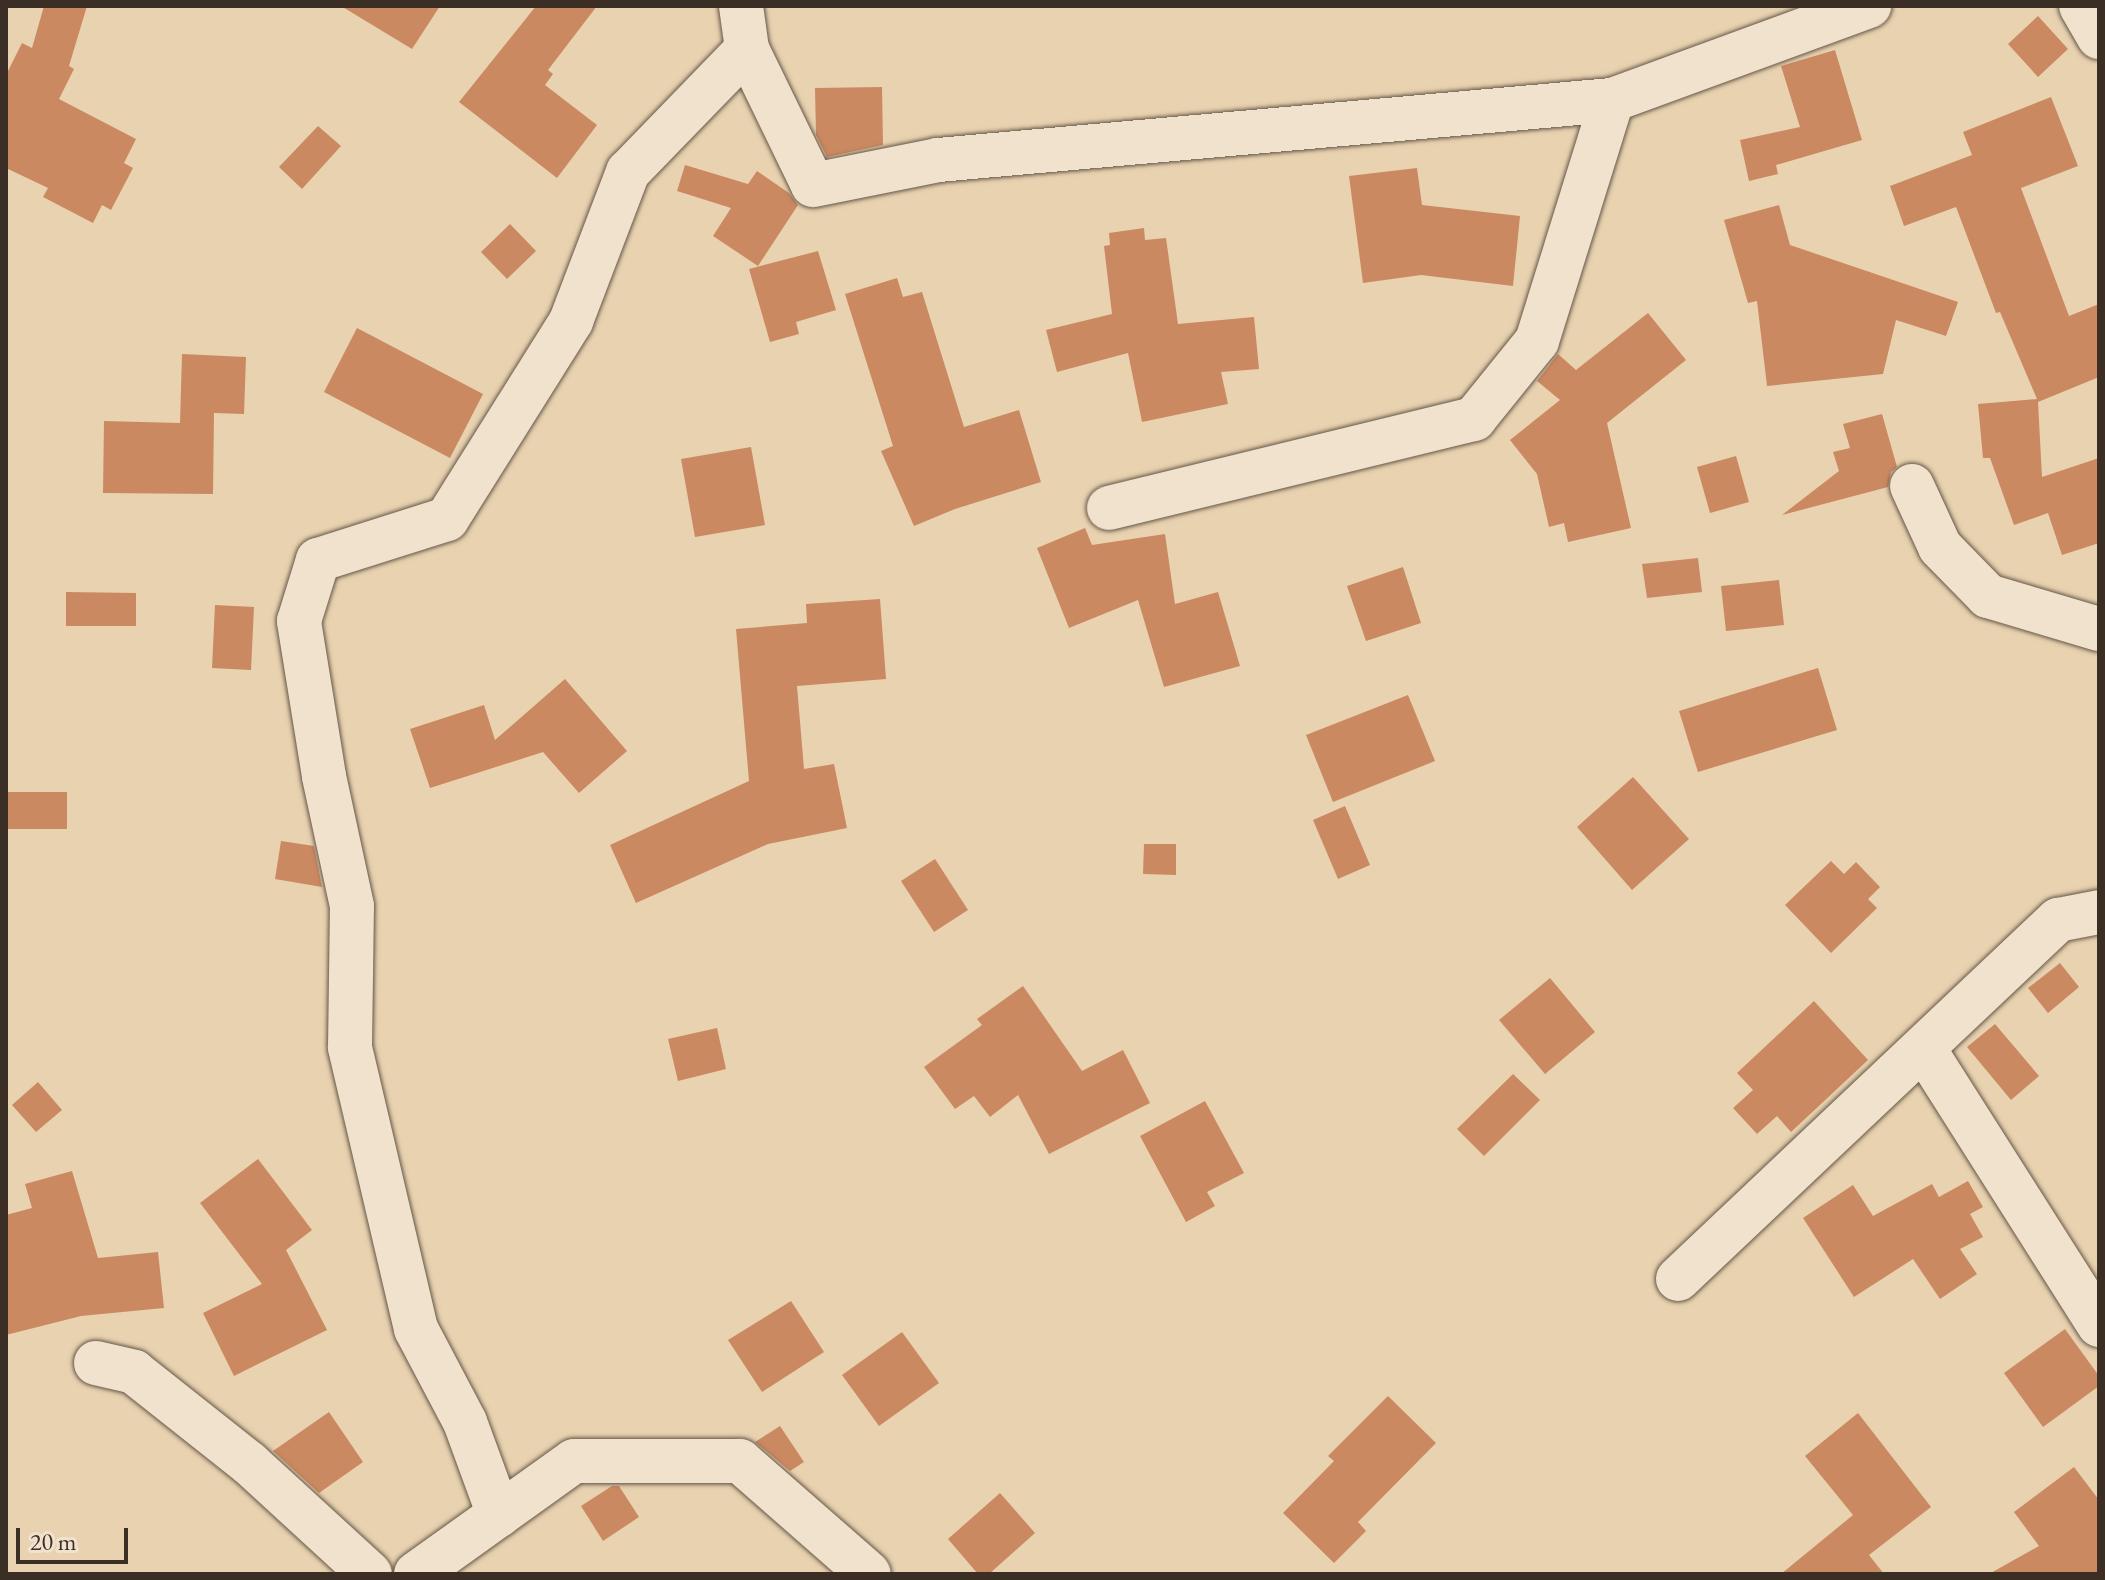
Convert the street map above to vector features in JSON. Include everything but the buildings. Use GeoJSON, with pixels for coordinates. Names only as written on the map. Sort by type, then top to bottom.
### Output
{"type":"FeatureCollection","features":[{"type":"Feature","properties":{"kind":"street"},"geometry":{"type":"LineString","coordinates":[[741,6],[747,49],[813,185],[938,160],[1612,100],[1869,6]]}},
{"type":"Feature","properties":{"kind":"street"},"geometry":{"type":"LineString","coordinates":[[2081,6],[2099,37]]}},
{"type":"Feature","properties":{"kind":"street"},"geometry":{"type":"LineString","coordinates":[[499,1515],[465,1422],[416,1329],[350,1047],[352,906],[324,776],[299,621],[318,560],[447,519],[571,321],[628,172],[747,49]]}},
{"type":"Feature","properties":{"kind":"street"},"geometry":{"type":"LineString","coordinates":[[1109,508],[1474,419],[1537,341],[1612,100]]}},
{"type":"Feature","properties":{"kind":"street"},"geometry":{"type":"LineString","coordinates":[[1912,486],[1940,547],[1988,596],[2099,629]]}},
{"type":"Feature","properties":{"kind":"street"},"geometry":{"type":"LineString","coordinates":[[1678,1279],[2058,920],[2099,912]]}},
{"type":"Feature","properties":{"kind":"street"},"geometry":{"type":"LineString","coordinates":[[1924,1049],[2099,1325]]}},
{"type":"Feature","properties":{"kind":"street"},"geometry":{"type":"LineString","coordinates":[[96,1363],[134,1372],[249,1463],[370,1574]]}},
{"type":"Feature","properties":{"kind":"street"},"geometry":{"type":"LineString","coordinates":[[416,1574],[574,1461],[740,1461],[869,1574]]}}]}
